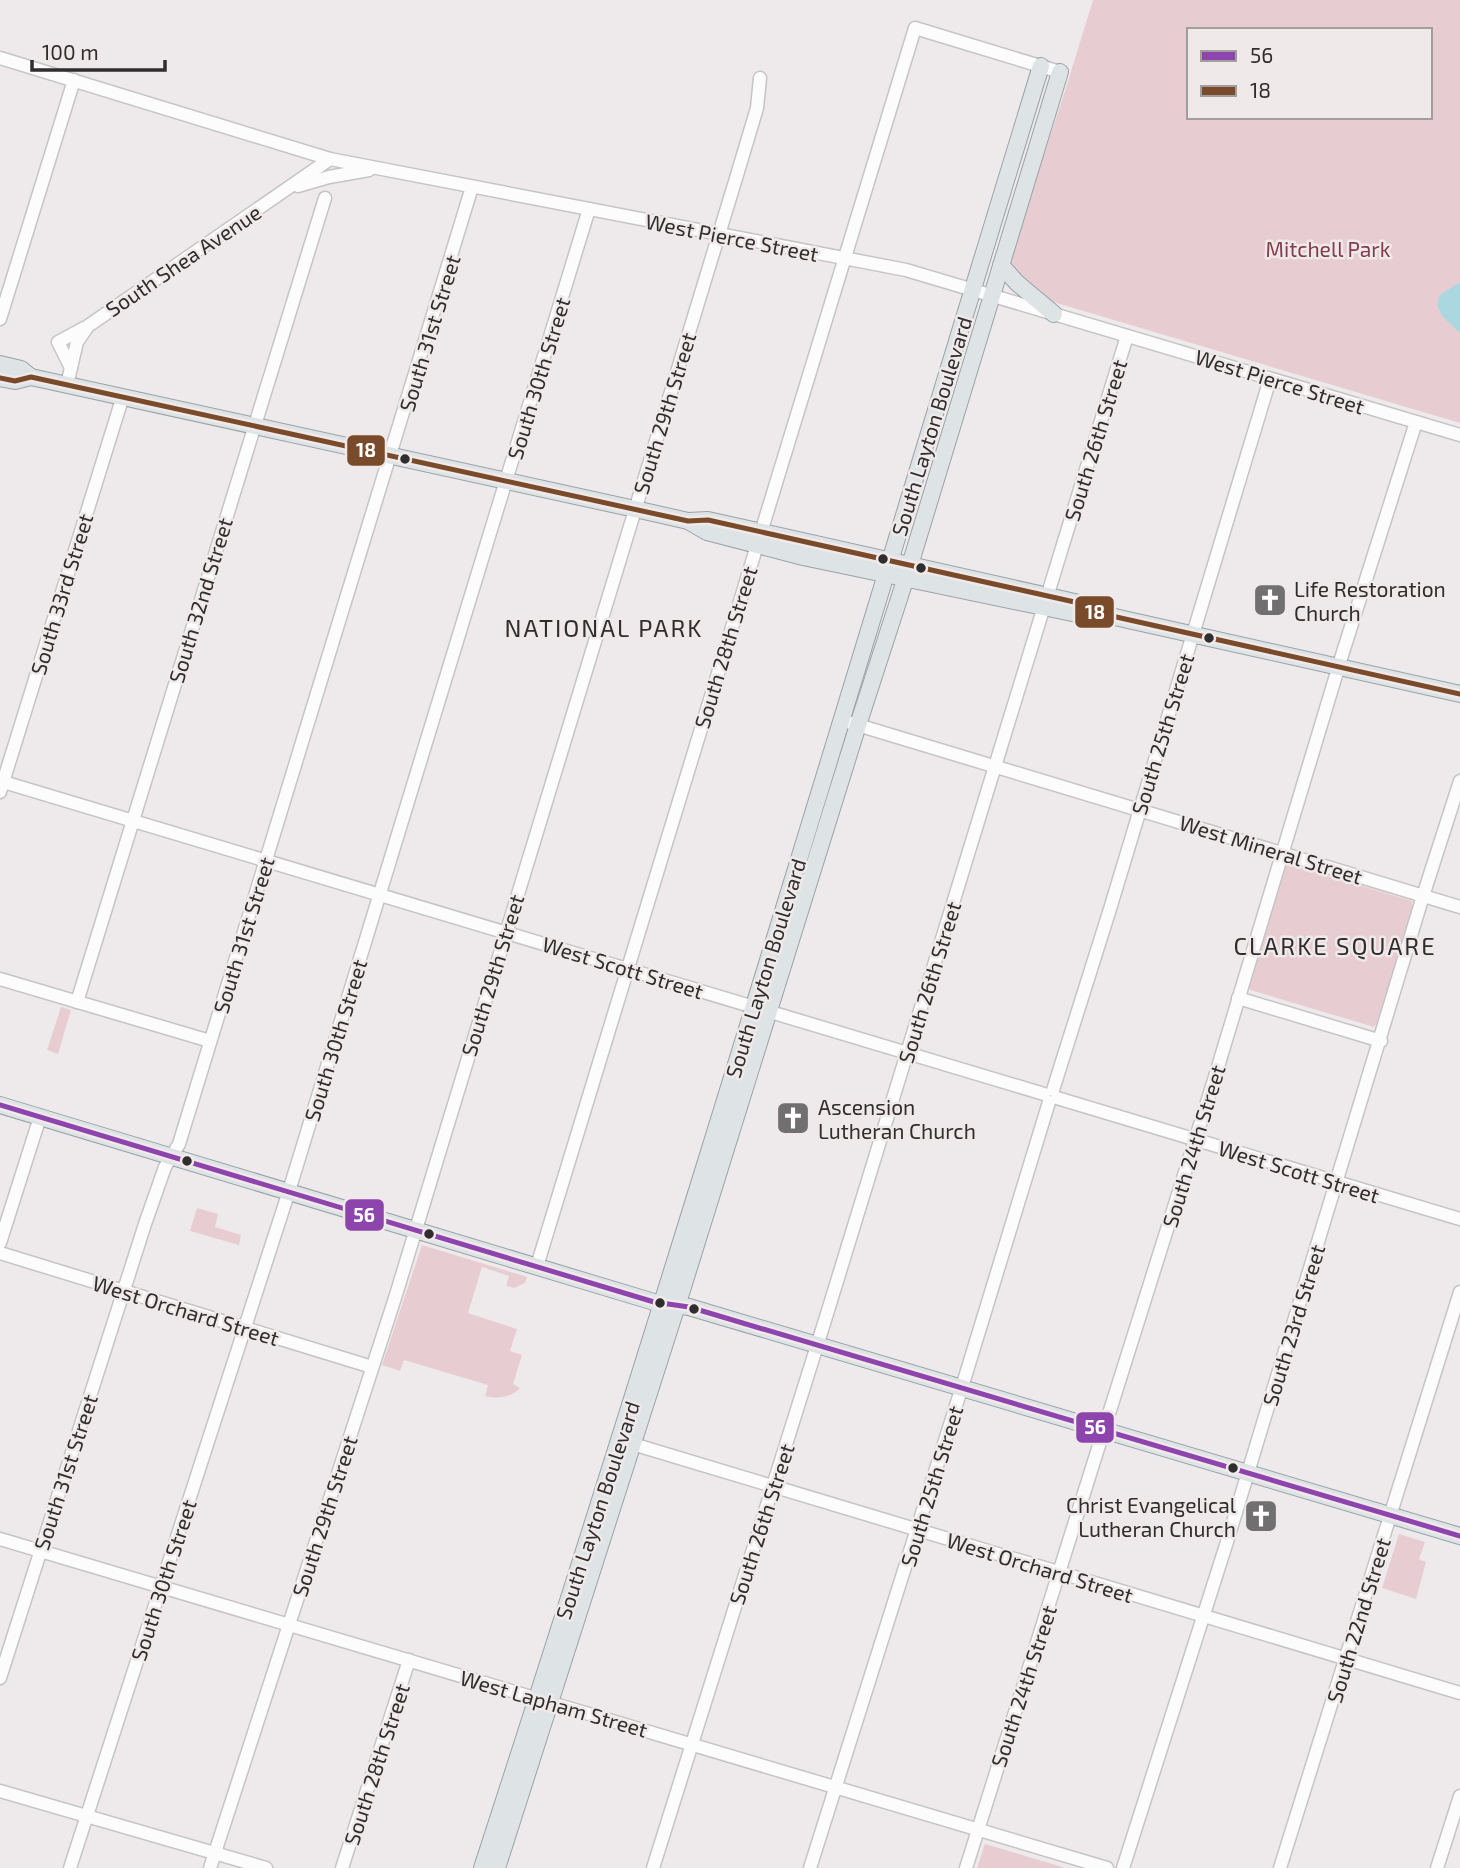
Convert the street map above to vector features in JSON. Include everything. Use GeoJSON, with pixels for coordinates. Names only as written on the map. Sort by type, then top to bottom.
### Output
{"type":"FeatureCollection","features":[{"type":"Feature","properties":{"kind":"main road","name":"South Layton Boulevard"},"geometry":{"type":"LineString","coordinates":[[670,1304],[753,1006],[1041,66]]}},
{"type":"Feature","properties":{"kind":"main road","name":"South Layton Boulevard"},"geometry":{"type":"LineString","coordinates":[[497,1868],[543,1700],[670,1304],[770,1011],[908,572],[1060,72]]}},
{"type":"Feature","properties":{"kind":"main road"},"geometry":{"type":"LineString","coordinates":[[1002,265],[1017,283],[1054,314]]}},
{"type":"Feature","properties":{"kind":"main road"},"geometry":{"type":"LineString","coordinates":[[0,364],[20,369],[31,377],[688,521],[708,520],[759,538],[1046,602],[1077,614],[1085,610],[1460,694]]}},
{"type":"Feature","properties":{"kind":"main road"},"geometry":{"type":"LineString","coordinates":[[0,378],[15,381],[31,377]]}},
{"type":"Feature","properties":{"kind":"main road"},"geometry":{"type":"LineString","coordinates":[[931,428],[932,445],[925,471],[936,478]]}},
{"type":"Feature","properties":{"kind":"main road"},"geometry":{"type":"LineString","coordinates":[[0,1105],[416,1231],[962,1386],[1460,1536]]}},
{"type":"Feature","properties":{"kind":"main road","name":"South Layton Boulevard"},"geometry":{"type":"LineString","coordinates":[[482,1868],[543,1700]]}},
{"type":"Feature","properties":{"kind":"street","name":"South 28th Street"},"geometry":{"type":"LineString","coordinates":[[537,1266],[915,28],[1041,66]]}},
{"type":"Feature","properties":{"kind":"street","name":"West Pierce Street"},"geometry":{"type":"LineString","coordinates":[[0,58],[330,159],[905,270],[1460,435]]}},
{"type":"Feature","properties":{"kind":"street"},"geometry":{"type":"LineString","coordinates":[[1041,66],[1060,72]]}},
{"type":"Feature","properties":{"kind":"street","name":"South 29th Street"},"geometry":{"type":"LineString","coordinates":[[210,1868],[416,1231],[757,108],[760,78]]}},
{"type":"Feature","properties":{"kind":"street"},"geometry":{"type":"LineString","coordinates":[[0,319],[74,80]]}},
{"type":"Feature","properties":{"kind":"street","name":"South Shea Avenue"},"geometry":{"type":"LineString","coordinates":[[68,385],[77,342],[88,326],[330,159]]}},
{"type":"Feature","properties":{"kind":"street"},"geometry":{"type":"LineString","coordinates":[[281,193],[329,177],[380,169]]}},
{"type":"Feature","properties":{"kind":"street","name":"South 31st Street"},"geometry":{"type":"LineString","coordinates":[[0,1678],[165,1167],[179,1144],[472,187]]}},
{"type":"Feature","properties":{"kind":"street","name":"South 32nd Street"},"geometry":{"type":"LineString","coordinates":[[77,1002],[325,198]]}},
{"type":"Feature","properties":{"kind":"street","name":"South 30th Street"},"geometry":{"type":"LineString","coordinates":[[69,1868],[289,1192],[589,209]]}},
{"type":"Feature","properties":{"kind":"street","name":"South 26th Street"},"geometry":{"type":"LineString","coordinates":[[653,1868],[817,1344],[1126,336]]}},
{"type":"Feature","properties":{"kind":"street","name":"South 25th Street"},"geometry":{"type":"LineString","coordinates":[[810,1868],[962,1386],[1270,379]]}},
{"type":"Feature","properties":{"kind":"street","name":"South 33rd Street"},"geometry":{"type":"LineString","coordinates":[[1,785],[123,397]]}},
{"type":"Feature","properties":{"kind":"street","name":"South 24th Street"},"geometry":{"type":"LineString","coordinates":[[966,1868],[1416,422]]}},
{"type":"Feature","properties":{"kind":"street","name":"West Mineral Street"},"geometry":{"type":"LineString","coordinates":[[841,720],[1460,907]]}},
{"type":"Feature","properties":{"kind":"street","name":"South 23rd Street"},"geometry":{"type":"LineString","coordinates":[[1123,1868],[1248,1473],[1460,781]]}},
{"type":"Feature","properties":{"kind":"street","name":"West Scott Street"},"geometry":{"type":"LineString","coordinates":[[1,785],[266,860],[1460,1219]]}},
{"type":"Feature","properties":{"kind":"street"},"geometry":{"type":"LineString","coordinates":[[0,979],[210,1041]]}},
{"type":"Feature","properties":{"kind":"street"},"geometry":{"type":"LineString","coordinates":[[1238,998],[1381,1041]]}},
{"type":"Feature","properties":{"kind":"street"},"geometry":{"type":"LineString","coordinates":[[0,1243],[40,1116]]}},
{"type":"Feature","properties":{"kind":"street","name":"West Orchard Street"},"geometry":{"type":"LineString","coordinates":[[0,1253],[372,1367]]}},
{"type":"Feature","properties":{"kind":"street","name":"South 22nd Street"},"geometry":{"type":"LineString","coordinates":[[1280,1868],[1460,1292]]}},
{"type":"Feature","properties":{"kind":"street","name":"West Orchard Street"},"geometry":{"type":"LineString","coordinates":[[625,1442],[1460,1693]]}},
{"type":"Feature","properties":{"kind":"street","name":"West Lapham Street"},"geometry":{"type":"LineString","coordinates":[[0,1539],[1107,1868]]}},
{"type":"Feature","properties":{"kind":"street","name":"South 28th Street"},"geometry":{"type":"LineString","coordinates":[[342,1868],[409,1660]]}},
{"type":"Feature","properties":{"kind":"street"},"geometry":{"type":"LineString","coordinates":[[0,1791],[266,1868]]}},
{"type":"Feature","properties":{"kind":"street"},"geometry":{"type":"LineString","coordinates":[[1437,1868],[1460,1796]]}},
{"type":"Feature","properties":{"kind":"green space","name":"Mitchell Park"},"geometry":{"type":"Polygon","coordinates":[[[1093,0],[1460,0],[1460,423],[1050,301],[1009,271],[1008,262],[1093,0]]]}},
{"type":"Feature","properties":{"kind":"green space"},"geometry":{"type":"Polygon","coordinates":[[[1288,864],[1412,901],[1413,906],[1374,1027],[1250,990],[1248,986],[1284,868],[1288,864]]]}},
{"type":"Feature","properties":{"kind":"green space"},"geometry":{"type":"Polygon","coordinates":[[[61,1007],[71,1010],[58,1054],[47,1050],[61,1007]]]}},
{"type":"Feature","properties":{"kind":"green space"},"geometry":{"type":"Polygon","coordinates":[[[197,1208],[218,1214],[215,1227],[241,1235],[239,1245],[190,1231],[197,1208]]]}},
{"type":"Feature","properties":{"kind":"green space"},"geometry":{"type":"Polygon","coordinates":[[[422,1245],[527,1277],[525,1283],[514,1288],[506,1286],[509,1276],[482,1267],[468,1313],[517,1329],[510,1351],[522,1355],[513,1384],[520,1388],[513,1394],[485,1396],[488,1385],[404,1360],[400,1371],[382,1365],[422,1245]]]}},
{"type":"Feature","properties":{"kind":"green space"},"geometry":{"type":"Polygon","coordinates":[[[1399,1534],[1425,1542],[1419,1559],[1426,1562],[1416,1599],[1382,1588],[1399,1534]]]}},
{"type":"Feature","properties":{"kind":"green space"},"geometry":{"type":"Polygon","coordinates":[[[985,1844],[1066,1868],[977,1868],[985,1844]]]}},
{"type":"Feature","properties":{"kind":"water"},"geometry":{"type":"Polygon","coordinates":[[[1460,282],[1460,333],[1442,316],[1437,305],[1440,295],[1460,282]]]}},
{"type":"Feature","properties":{"kind":"transit line","name":"18"},"geometry":{"type":"LineString","coordinates":[[0,378],[15,381],[31,377],[688,521],[708,520],[1079,603],[1085,610],[1460,694]]}},
{"type":"Feature","properties":{"kind":"transit line","name":"56"},"geometry":{"type":"LineString","coordinates":[[0,1105],[654,1302],[689,1307],[1460,1536]]}},
{"type":"Feature","properties":{"kind":"place","name":"Life Restoration Church"},"geometry":{"type":"Point","coordinates":[1270,600]}},
{"type":"Feature","properties":{"kind":"place","name":"Ascension Lutheran Church"},"geometry":{"type":"Point","coordinates":[793,1118]}},
{"type":"Feature","properties":{"kind":"place","name":"Christ Evangelical Lutheran Church"},"geometry":{"type":"Point","coordinates":[1261,1516]}},
{"type":"Feature","properties":{"kind":"district","name":"NATIONAL PARK"},"geometry":{"type":"Point","coordinates":[604,627]}},
{"type":"Feature","properties":{"kind":"district","name":"CLARKE SQUARE"},"geometry":{"type":"Point","coordinates":[1335,945]}}]}
